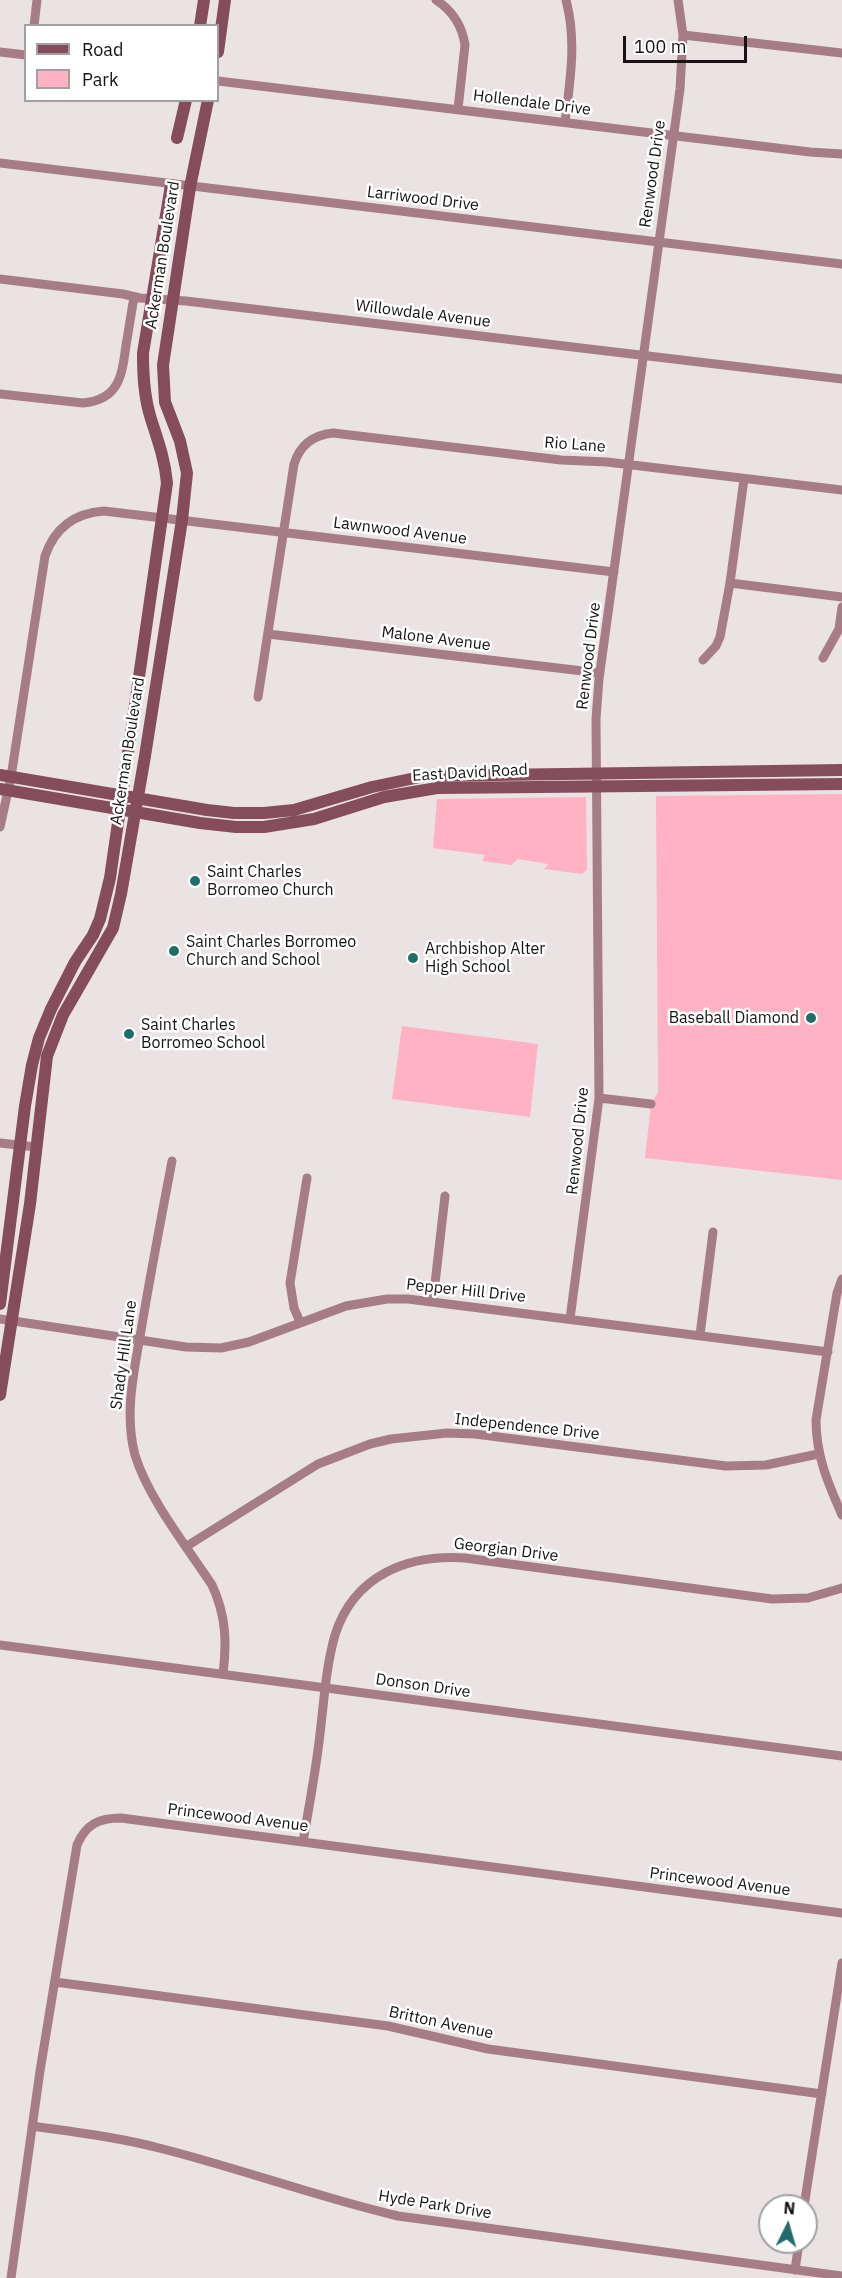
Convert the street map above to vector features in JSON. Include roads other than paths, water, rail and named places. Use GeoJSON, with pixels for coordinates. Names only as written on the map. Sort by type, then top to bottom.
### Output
{"type":"FeatureCollection","features":[{"type":"Feature","properties":{"kind":"street"},"geometry":{"type":"LineString","coordinates":[[34,24],[37,0]]}},
{"type":"Feature","properties":{"kind":"street"},"geometry":{"type":"LineString","coordinates":[[200,24],[204,0]]}},
{"type":"Feature","properties":{"kind":"street"},"geometry":{"type":"LineString","coordinates":[[219,45],[225,0]]}},
{"type":"Feature","properties":{"kind":"street"},"geometry":{"type":"LineString","coordinates":[[436,0],[454,16],[463,34],[465,45],[458,109]]}},
{"type":"Feature","properties":{"kind":"street"},"geometry":{"type":"LineString","coordinates":[[565,122],[573,48],[566,0]]}},
{"type":"Feature","properties":{"kind":"street","name":"Renwood Drive"},"geometry":{"type":"LineString","coordinates":[[570,1319],[599,1098],[596,719],[600,673],[680,89],[683,35],[678,0]]}},
{"type":"Feature","properties":{"kind":"street"},"geometry":{"type":"LineString","coordinates":[[683,35],[842,53]]}},
{"type":"Feature","properties":{"kind":"street"},"geometry":{"type":"LineString","coordinates":[[0,52],[24,55]]}},
{"type":"Feature","properties":{"kind":"street","name":"Hollendale Drive"},"geometry":{"type":"LineString","coordinates":[[219,81],[842,154]]}},
{"type":"Feature","properties":{"kind":"street"},"geometry":{"type":"LineString","coordinates":[[177,138],[186,102]]}},
{"type":"Feature","properties":{"kind":"street","name":"Ackerman Boulevard"},"geometry":{"type":"LineString","coordinates":[[0,1395],[6,1320],[30,1204],[47,1056],[63,1015],[113,928],[135,812],[182,520],[186,483],[185,459],[165,402],[164,357],[190,187],[208,102]]}},
{"type":"Feature","properties":{"kind":"street","name":"Larriwood Drive"},"geometry":{"type":"LineString","coordinates":[[0,163],[842,264]]}},
{"type":"Feature","properties":{"kind":"street","name":"Ackerman Boulevard"},"geometry":{"type":"LineString","coordinates":[[0,1304],[25,1106],[39,1038],[75,962],[93,935],[100,919],[110,878],[120,795],[167,483],[166,463],[151,418],[143,378],[143,353],[171,185]]}},
{"type":"Feature","properties":{"kind":"street","name":"Willowdale Avenue"},"geometry":{"type":"LineString","coordinates":[[0,279],[134,297],[842,379]]}},
{"type":"Feature","properties":{"kind":"street"},"geometry":{"type":"LineString","coordinates":[[0,394],[83,403],[108,396],[115,388],[123,370],[134,297]]}},
{"type":"Feature","properties":{"kind":"street","name":"Rio Lane"},"geometry":{"type":"LineString","coordinates":[[283,532],[297,455],[308,441],[317,436],[333,433],[522,456],[629,465],[842,490]]}},
{"type":"Feature","properties":{"kind":"street"},"geometry":{"type":"LineString","coordinates":[[703,660],[716,646],[720,637],[730,583],[744,478]]}},
{"type":"Feature","properties":{"kind":"street","name":"Lawnwood Avenue"},"geometry":{"type":"LineString","coordinates":[[0,828],[6,776],[41,576],[48,546],[62,526],[72,519],[92,512],[104,511],[614,572]]}},
{"type":"Feature","properties":{"kind":"street"},"geometry":{"type":"LineString","coordinates":[[258,697],[283,532]]}},
{"type":"Feature","properties":{"kind":"street"},"geometry":{"type":"LineString","coordinates":[[730,583],[842,597]]}},
{"type":"Feature","properties":{"kind":"street"},"geometry":{"type":"LineString","coordinates":[[823,658],[835,638],[842,607]]}},
{"type":"Feature","properties":{"kind":"street","name":"Malone Avenue"},"geometry":{"type":"LineString","coordinates":[[268,634],[600,673]]}},
{"type":"Feature","properties":{"kind":"street"},"geometry":{"type":"LineString","coordinates":[[841,770],[841,784]]}},
{"type":"Feature","properties":{"kind":"street","name":"East David Road"},"geometry":{"type":"LineString","coordinates":[[4,790],[209,824],[264,827],[314,819],[384,796],[418,790],[841,770]]}},
{"type":"Feature","properties":{"kind":"street","name":"East David Road"},"geometry":{"type":"LineString","coordinates":[[6,776],[234,813],[264,813],[307,807],[372,787],[425,776],[841,784]]}},
{"type":"Feature","properties":{"kind":"street"},"geometry":{"type":"LineString","coordinates":[[599,1098],[651,1104]]}},
{"type":"Feature","properties":{"kind":"street"},"geometry":{"type":"LineString","coordinates":[[0,1143],[36,1147]]}},
{"type":"Feature","properties":{"kind":"street","name":"Shady Hill Lane"},"geometry":{"type":"LineString","coordinates":[[172,1161],[140,1340],[130,1412],[132,1438],[135,1456],[151,1491],[212,1585],[223,1614],[226,1645],[223,1674]]}},
{"type":"Feature","properties":{"kind":"street"},"geometry":{"type":"LineString","coordinates":[[300,1322],[294,1308],[290,1283],[307,1178]]}},
{"type":"Feature","properties":{"kind":"street"},"geometry":{"type":"LineString","coordinates":[[434,1301],[446,1196]]}},
{"type":"Feature","properties":{"kind":"street"},"geometry":{"type":"LineString","coordinates":[[700,1335],[713,1232]]}},
{"type":"Feature","properties":{"kind":"street"},"geometry":{"type":"LineString","coordinates":[[842,1279],[837,1293],[816,1420],[818,1454],[822,1470],[842,1515]]}},
{"type":"Feature","properties":{"kind":"street","name":"Pepper Hill Drive"},"geometry":{"type":"LineString","coordinates":[[6,1320],[186,1347],[221,1348],[249,1342],[326,1312],[368,1302],[408,1299],[828,1352]]}},
{"type":"Feature","properties":{"kind":"street","name":"Independence Drive"},"geometry":{"type":"LineString","coordinates":[[187,1546],[318,1464],[369,1444],[419,1435],[475,1434],[726,1466],[766,1465],[818,1454]]}},
{"type":"Feature","properties":{"kind":"street","name":"Georgian Drive"},"geometry":{"type":"LineString","coordinates":[[303,1842],[336,1633],[357,1595],[369,1584],[395,1568],[428,1558],[465,1558],[772,1599],[808,1598],[842,1588]]}},
{"type":"Feature","properties":{"kind":"street","name":"Donson Drive"},"geometry":{"type":"LineString","coordinates":[[0,1645],[842,1756]]}},
{"type":"Feature","properties":{"kind":"street","name":"Princewood Avenue"},"geometry":{"type":"LineString","coordinates":[[11,2278],[32,2126],[77,1845],[80,1837],[92,1824],[106,1818],[122,1818],[842,1913]]}},
{"type":"Feature","properties":{"kind":"street"},"geometry":{"type":"LineString","coordinates":[[806,2194],[842,1963]]}},
{"type":"Feature","properties":{"kind":"street","name":"Britton Avenue"},"geometry":{"type":"LineString","coordinates":[[55,1982],[388,2026],[488,2049],[822,2094]]}},
{"type":"Feature","properties":{"kind":"street","name":"Hyde Park Drive"},"geometry":{"type":"LineString","coordinates":[[32,2126],[157,2147],[362,2208],[398,2216],[842,2276]]}},
{"type":"Feature","properties":{"kind":"street"},"geometry":{"type":"LineString","coordinates":[[795,2270],[797,2254]]}},
{"type":"Feature","properties":{"kind":"place","name":"Saint Charles Borromeo Church"},"geometry":{"type":"Point","coordinates":[195,881]}},
{"type":"Feature","properties":{"kind":"place","name":"Saint Charles Borromeo Church and School"},"geometry":{"type":"Point","coordinates":[174,951]}},
{"type":"Feature","properties":{"kind":"place","name":"Archbishop Alter High School"},"geometry":{"type":"Point","coordinates":[413,958]}},
{"type":"Feature","properties":{"kind":"place","name":"Baseball Diamond"},"geometry":{"type":"Point","coordinates":[811,1018]}},
{"type":"Feature","properties":{"kind":"place","name":"Saint Charles Borromeo School"},"geometry":{"type":"Point","coordinates":[129,1034]}}]}
